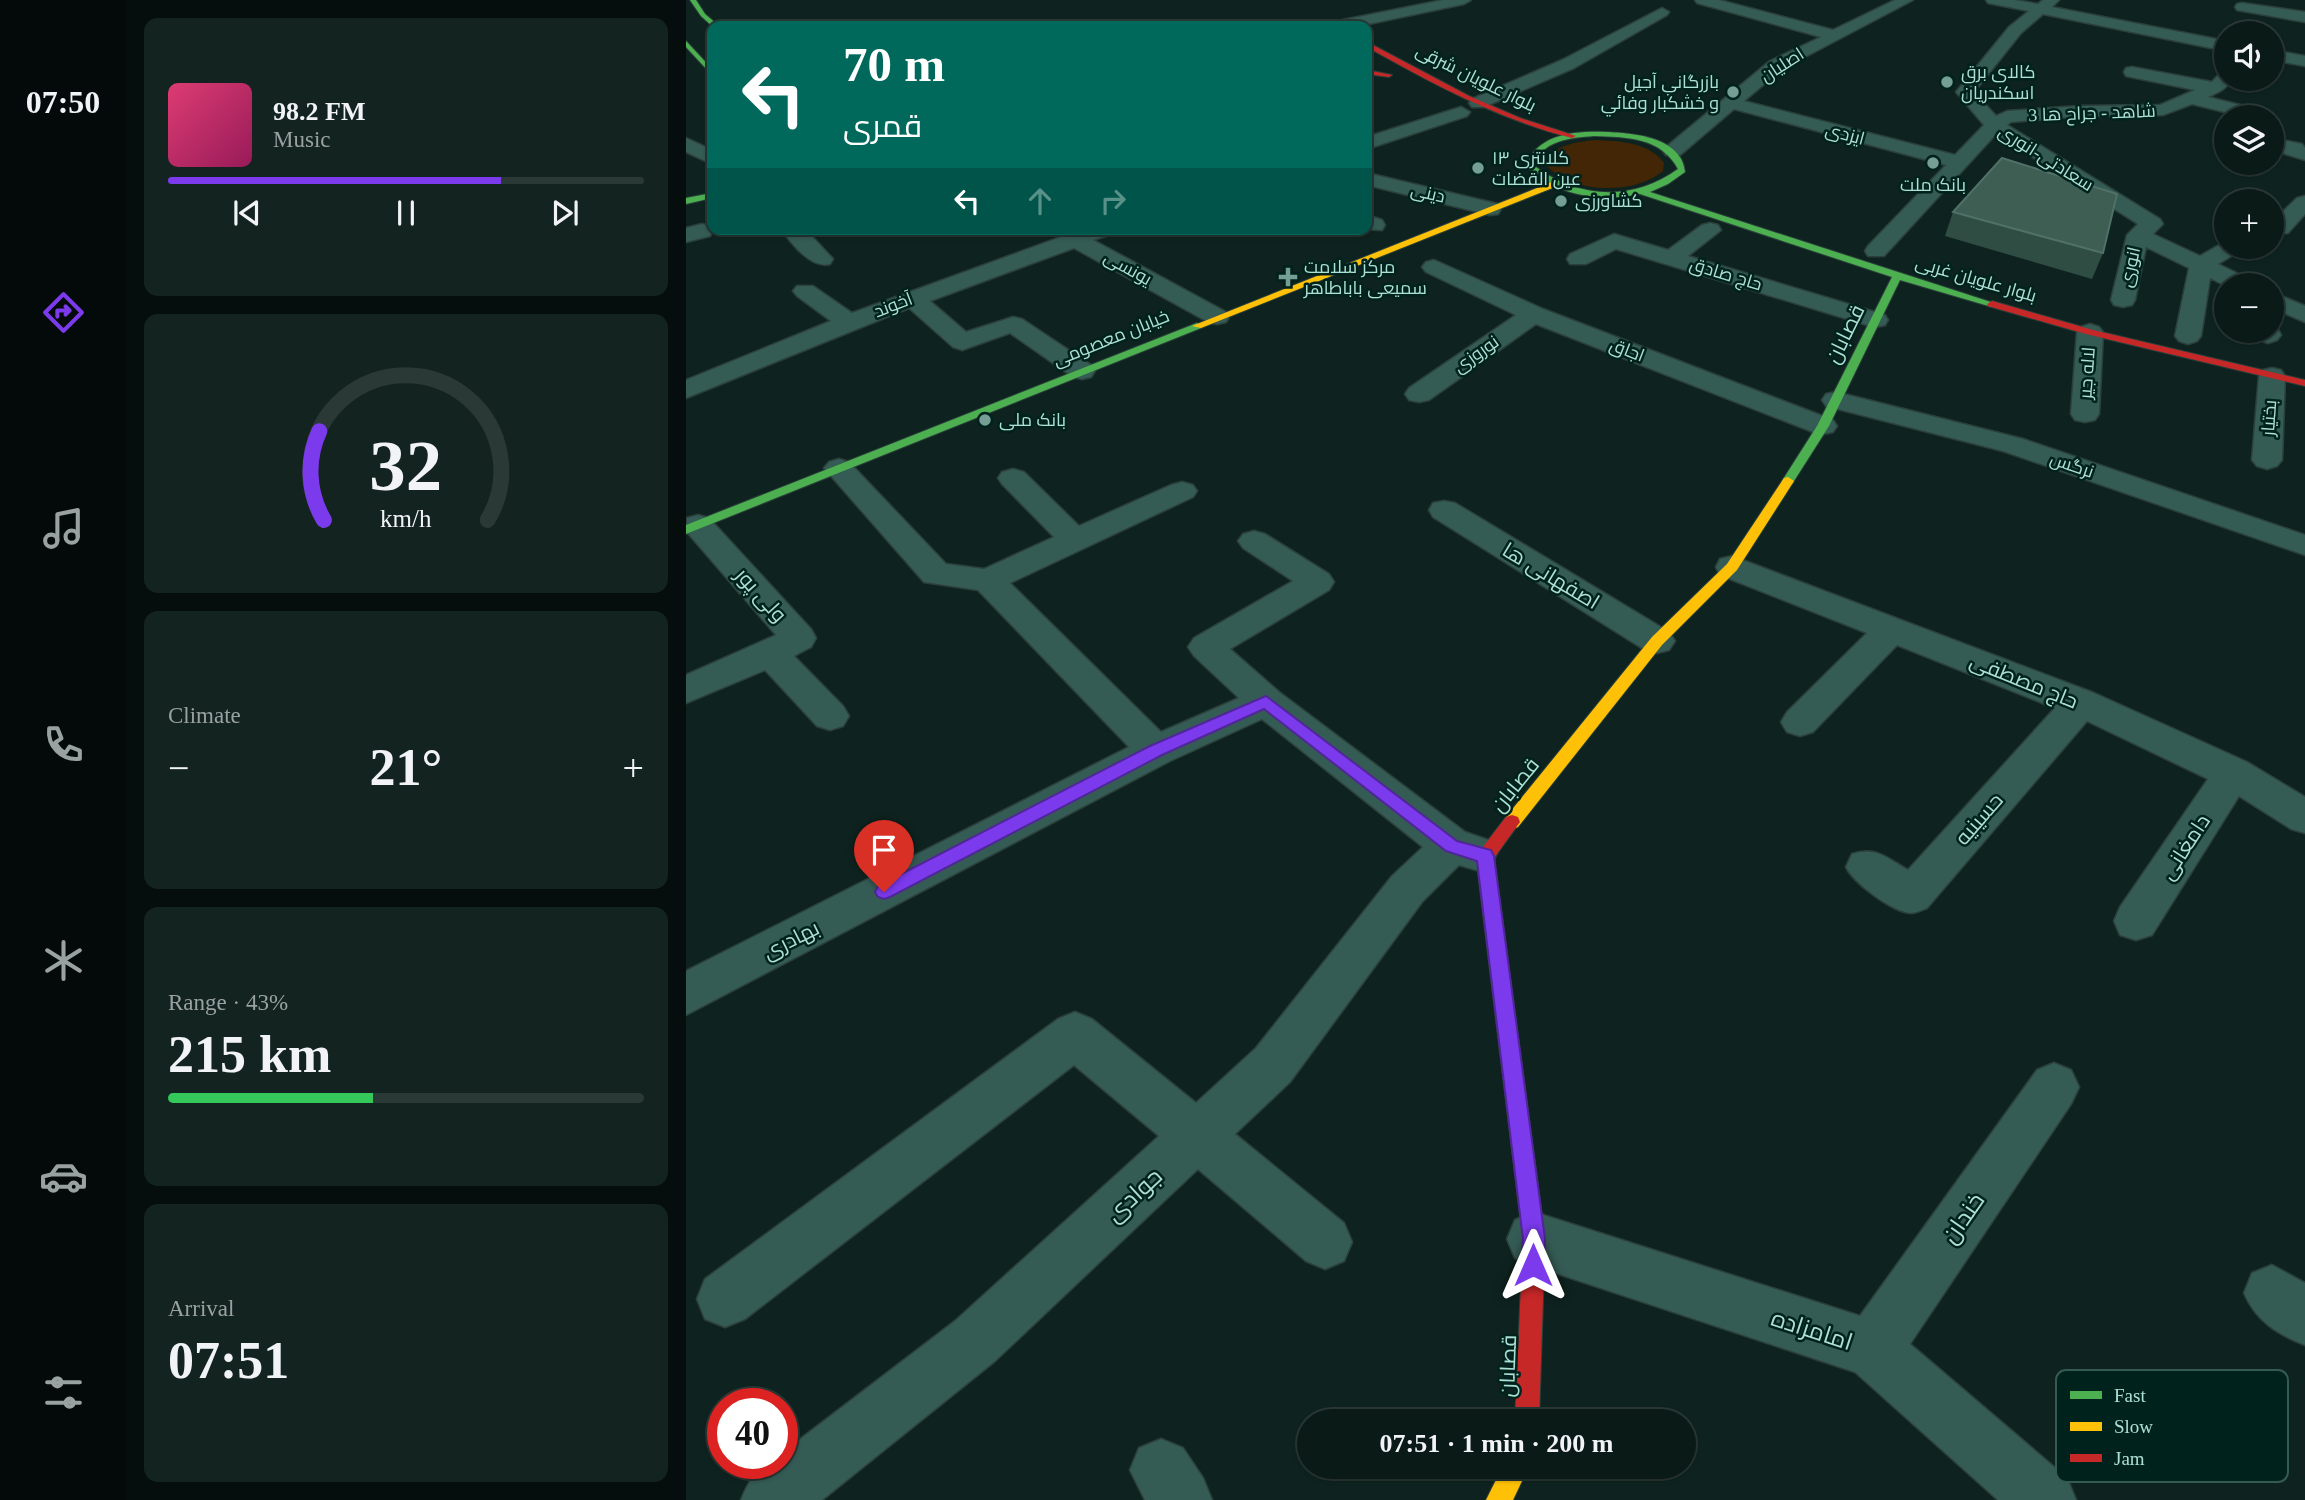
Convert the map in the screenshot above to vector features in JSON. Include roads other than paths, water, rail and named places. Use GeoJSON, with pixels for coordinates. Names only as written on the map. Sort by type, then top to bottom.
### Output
{"type":"FeatureCollection","features":[{"type":"Feature","properties":{"kind":"main road"},"geometry":{"type":"LineString","coordinates":[[693,0],[710,21]]}},
{"type":"Feature","properties":{"kind":"main road"},"geometry":{"type":"LineString","coordinates":[[686,43],[707,67]]}},
{"type":"Feature","properties":{"kind":"main road","name":"بلوار علویان شرقی"},"geometry":{"type":"LineString","coordinates":[[1372,47],[1478,103],[1539,129],[1572,136]]}},
{"type":"Feature","properties":{"kind":"main road","name":"بلوار علویان شرقی"},"geometry":{"type":"LineString","coordinates":[[1372,64],[1485,124]]}},
{"type":"Feature","properties":{"kind":"main road"},"geometry":{"type":"LineString","coordinates":[[1372,73],[1389,75]]}},
{"type":"Feature","properties":{"kind":"main road"},"geometry":{"type":"LineString","coordinates":[[1617,135],[1648,141],[1673,151],[1681,160],[1681,181],[1642,192],[1593,194],[1552,185],[1536,175],[1529,166],[1525,151],[1572,136],[1617,135]]}},
{"type":"Feature","properties":{"kind":"main road","name":"خیابان معصومی"},"geometry":{"type":"LineString","coordinates":[[692,528],[1552,185]]}},
{"type":"Feature","properties":{"kind":"main road","name":"بلوار علویان غربی"},"geometry":{"type":"LineString","coordinates":[[1642,192],[1898,276],[2305,383]]}},
{"type":"Feature","properties":{"kind":"main road"},"geometry":{"type":"LineString","coordinates":[[686,201],[707,196]]}},
{"type":"Feature","properties":{"kind":"main road","name":"قصابان"},"geometry":{"type":"LineString","coordinates":[[1527,1409],[1534,1239],[1469,851],[1657,641],[1732,566],[1830,413],[1898,276]]}},
{"type":"Feature","properties":{"kind":"main road"},"geometry":{"type":"LineString","coordinates":[[1499,1500],[1510,1479]]}},
{"type":"Feature","properties":{"kind":"street"},"geometry":{"type":"LineString","coordinates":[[1362,21],[1464,0]]}},
{"type":"Feature","properties":{"kind":"street"},"geometry":{"type":"LineString","coordinates":[[1702,0],[1833,35]]}},
{"type":"Feature","properties":{"kind":"street","name":"اصلیان"},"geometry":{"type":"LineString","coordinates":[[1673,151],[1776,65],[1906,0]]}},
{"type":"Feature","properties":{"kind":"street"},"geometry":{"type":"LineString","coordinates":[[1993,0],[2045,5],[2096,21],[2128,27],[2155,26],[2214,41]]}},
{"type":"Feature","properties":{"kind":"street","name":"سعادتی-انوری"},"geometry":{"type":"LineString","coordinates":[[2045,5],[2015,30],[1965,92],[1994,125],[2152,224],[2138,235]]}},
{"type":"Feature","properties":{"kind":"street"},"geometry":{"type":"LineString","coordinates":[[2242,7],[2305,17]]}},
{"type":"Feature","properties":{"kind":"street"},"geometry":{"type":"LineString","coordinates":[[1478,103],[1568,64],[1662,12]]}},
{"type":"Feature","properties":{"kind":"street"},"geometry":{"type":"LineString","coordinates":[[2015,30],[2096,21]]}},
{"type":"Feature","properties":{"kind":"street"},"geometry":{"type":"LineString","coordinates":[[2114,40],[2128,27]]}},
{"type":"Feature","properties":{"kind":"street"},"geometry":{"type":"LineString","coordinates":[[2284,57],[2305,61]]}},
{"type":"Feature","properties":{"kind":"street"},"geometry":{"type":"LineString","coordinates":[[2132,72],[2214,81]]}},
{"type":"Feature","properties":{"kind":"street","name":"شاهد - جراح ها 3"},"geometry":{"type":"LineString","coordinates":[[1994,125],[2007,117],[2081,111],[2163,110],[2214,85]]}},
{"type":"Feature","properties":{"kind":"street"},"geometry":{"type":"LineString","coordinates":[[2191,98],[2219,105]]}},
{"type":"Feature","properties":{"kind":"street","name":"ایزدی"},"geometry":{"type":"LineString","coordinates":[[1732,103],[1959,162]]}},
{"type":"Feature","properties":{"kind":"street"},"geometry":{"type":"LineString","coordinates":[[1372,141],[1461,112]]}},
{"type":"Feature","properties":{"kind":"street"},"geometry":{"type":"LineString","coordinates":[[1876,250],[1994,125]]}},
{"type":"Feature","properties":{"kind":"street"},"geometry":{"type":"LineString","coordinates":[[686,144],[707,155]]}},
{"type":"Feature","properties":{"kind":"street"},"geometry":{"type":"LineString","coordinates":[[2284,146],[2305,154]]}},
{"type":"Feature","properties":{"kind":"street","name":"دینی"},"geometry":{"type":"LineString","coordinates":[[1372,180],[1490,209]]}},
{"type":"Feature","properties":{"kind":"street"},"geometry":{"type":"LineString","coordinates":[[2284,224],[2304,202]]}},
{"type":"Feature","properties":{"kind":"street"},"geometry":{"type":"LineString","coordinates":[[1671,258],[1710,230]]}},
{"type":"Feature","properties":{"kind":"street"},"geometry":{"type":"LineString","coordinates":[[798,235],[822,259]]}},
{"type":"Feature","properties":{"kind":"street","name":"آخوند"},"geometry":{"type":"LineString","coordinates":[[686,390],[849,322],[1089,235]]}},
{"type":"Feature","properties":{"kind":"street"},"geometry":{"type":"LineString","coordinates":[[2138,235],[2218,273]]}},
{"type":"Feature","properties":{"kind":"street","name":"انوری"},"geometry":{"type":"LineString","coordinates":[[2123,300],[2138,235]]}},
{"type":"Feature","properties":{"kind":"street","name":"یونسی"},"geometry":{"type":"LineString","coordinates":[[1076,240],[1217,317]]}},
{"type":"Feature","properties":{"kind":"street","name":"حاج صادق"},"geometry":{"type":"LineString","coordinates":[[1578,259],[1614,240],[1876,320]]}},
{"type":"Feature","properties":{"kind":"street"},"geometry":{"type":"LineString","coordinates":[[2188,336],[2201,265],[2214,257]]}},
{"type":"Feature","properties":{"kind":"street","name":"اجاق"},"geometry":{"type":"LineString","coordinates":[[1434,267],[1534,314],[1830,413]]}},
{"type":"Feature","properties":{"kind":"street"},"geometry":{"type":"LineString","coordinates":[[805,292],[849,322]]}},
{"type":"Feature","properties":{"kind":"street"},"geometry":{"type":"LineString","coordinates":[[912,298],[962,342],[1013,324],[1082,371]]}},
{"type":"Feature","properties":{"kind":"street"},"geometry":{"type":"LineString","coordinates":[[2284,305],[2305,315]]}},
{"type":"Feature","properties":{"kind":"street","name":"نوروزی"},"geometry":{"type":"LineString","coordinates":[[1419,394],[1534,314]]}},
{"type":"Feature","properties":{"kind":"street","name":"لاله جیر"},"geometry":{"type":"LineString","coordinates":[[2084,324],[2085,407],[2115,405]]}},
{"type":"Feature","properties":{"kind":"street","name":"بختیار"},"geometry":{"type":"LineString","coordinates":[[2267,460],[2272,376]]}},
{"type":"Feature","properties":{"kind":"street","name":"نرگس"},"geometry":{"type":"LineString","coordinates":[[1830,413],[2013,445],[2303,545]]}},
{"type":"Feature","properties":{"kind":"street"},"geometry":{"type":"LineString","coordinates":[[839,468],[936,574],[988,580],[1182,491]]}},
{"type":"Feature","properties":{"kind":"street"},"geometry":{"type":"LineString","coordinates":[[1013,478],[1075,540]]}},
{"type":"Feature","properties":{"kind":"street","name":"اصفهانی ها"},"geometry":{"type":"LineString","coordinates":[[1444,510],[1657,641]]}},
{"type":"Feature","properties":{"kind":"street","name":"ولی پور"},"geometry":{"type":"LineString","coordinates":[[692,528],[799,638],[770,653],[830,716]]}},
{"type":"Feature","properties":{"kind":"street"},"geometry":{"type":"LineString","coordinates":[[1254,541],[1317,582],[1206,647],[1266,702],[1469,851]]}},
{"type":"Feature","properties":{"kind":"street","name":"حاج مصطفی"},"geometry":{"type":"LineString","coordinates":[[1732,566],[2081,703],[2233,773],[2305,817]]}},
{"type":"Feature","properties":{"kind":"street"},"geometry":{"type":"LineString","coordinates":[[988,580],[1156,751]]}},
{"type":"Feature","properties":{"kind":"street"},"geometry":{"type":"LineString","coordinates":[[1800,722],[1891,629]]}},
{"type":"Feature","properties":{"kind":"street"},"geometry":{"type":"LineString","coordinates":[[686,691],[770,653]]}},
{"type":"Feature","properties":{"kind":"street","name":"بهادری"},"geometry":{"type":"LineString","coordinates":[[686,994],[1156,751],[1266,702]]}},
{"type":"Feature","properties":{"kind":"street","name":"حسینیه"},"geometry":{"type":"LineString","coordinates":[[1867,867],[1912,895],[2081,703]]}},
{"type":"Feature","properties":{"kind":"street","name":"دامغانی"},"geometry":{"type":"LineString","coordinates":[[2136,921],[2233,773]]}},
{"type":"Feature","properties":{"kind":"street","name":"جوادی"},"geometry":{"type":"LineString","coordinates":[[772,1500],[975,1341],[1198,1135],[1273,1065],[1407,889],[1469,851]]}},
{"type":"Feature","properties":{"kind":"street"},"geometry":{"type":"LineString","coordinates":[[725,1300],[1075,1035],[1325,1242]]}},
{"type":"Feature","properties":{"kind":"street","name":"خندان"},"geometry":{"type":"LineString","coordinates":[[1872,1349],[2054,1087]]}},
{"type":"Feature","properties":{"kind":"street","name":"امامزاده"},"geometry":{"type":"LineString","coordinates":[[1534,1239],[1872,1349],[2045,1500]]}},
{"type":"Feature","properties":{"kind":"place","name":"کالای برق اسکندریان"},"geometry":{"type":"Point","coordinates":[1947,82]}},
{"type":"Feature","properties":{"kind":"place","name":"بازرگاني آجيل و خشكبار وفائي"},"geometry":{"type":"Point","coordinates":[1733,92]}},
{"type":"Feature","properties":{"kind":"place","name":"بانک ملت"},"geometry":{"type":"Point","coordinates":[1933,163]}},
{"type":"Feature","properties":{"kind":"place","name":"کلانتری ۱۳ عین القضات"},"geometry":{"type":"Point","coordinates":[1478,168]}},
{"type":"Feature","properties":{"kind":"place","name":"کشاورزی"},"geometry":{"type":"Point","coordinates":[1561,201]}},
{"type":"Feature","properties":{"kind":"place","name":"مرکز سلامت سمیعی باباطاهر"},"geometry":{"type":"Point","coordinates":[1288,277]}},
{"type":"Feature","properties":{"kind":"place","name":"بانک ملی"},"geometry":{"type":"Point","coordinates":[985,420]}}]}
